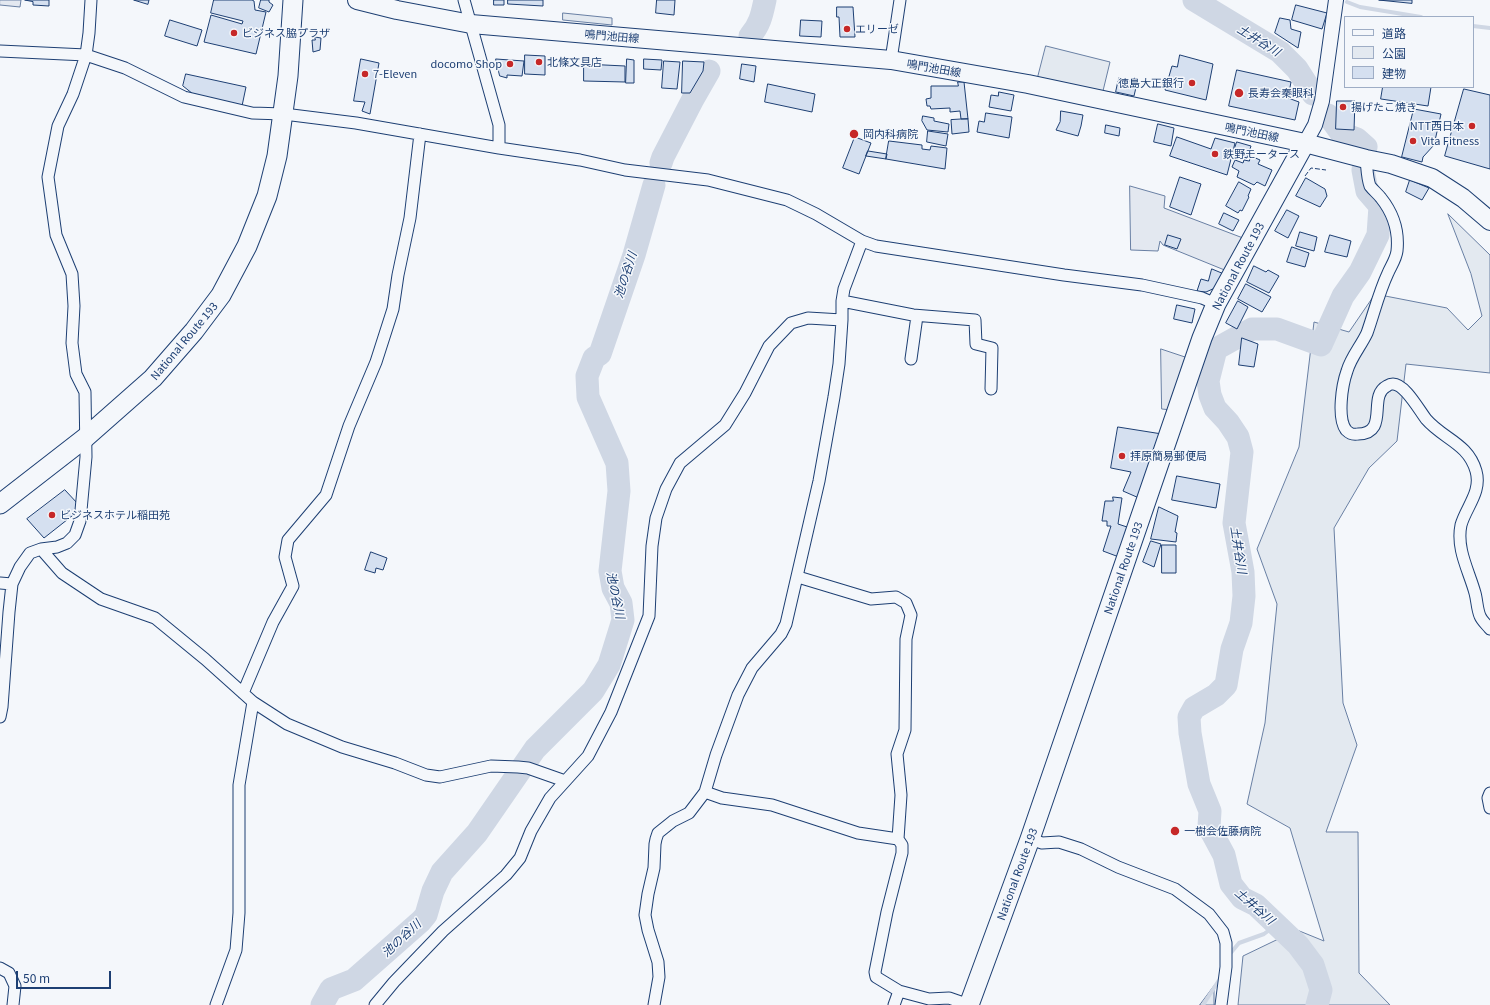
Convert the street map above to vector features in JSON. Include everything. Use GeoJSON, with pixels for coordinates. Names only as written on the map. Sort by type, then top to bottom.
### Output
{"type":"FeatureCollection","features":[{"type":"Feature","properties":{"kind":"highway","name":"National Route 193"},"geometry":{"type":"LineString","coordinates":[[0,504],[85,438],[153,378],[194,331],[221,295],[247,246],[267,196],[278,156],[288,76],[293,0]]}},
{"type":"Feature","properties":{"kind":"highway","name":"National Route 193"},"geometry":{"type":"LineString","coordinates":[[969,1005],[1030,839],[1192,367],[1216,304],[1305,143]]}},
{"type":"Feature","properties":{"kind":"main road","name":"鳴門池田線"},"geometry":{"type":"LineString","coordinates":[[357,0],[397,10],[471,24],[890,60],[1028,84],[1305,143],[1391,164],[1432,178],[1463,198],[1490,220]]}},
{"type":"Feature","properties":{"kind":"street"},"geometry":{"type":"LineString","coordinates":[[0,717],[2,707],[8,612],[12,584],[20,567],[30,553],[41,548],[58,547],[68,544],[75,535],[80,521],[86,457],[85,392],[76,374],[72,343],[74,306],[72,274],[56,235],[48,178],[58,126],[73,94],[86,55],[91,0]]}},
{"type":"Feature","properties":{"kind":"street"},"geometry":{"type":"LineString","coordinates":[[464,0],[499,125],[499,148]]}},
{"type":"Feature","properties":{"kind":"street"},"geometry":{"type":"LineString","coordinates":[[890,60],[900,0]]}},
{"type":"Feature","properties":{"kind":"street"},"geometry":{"type":"LineString","coordinates":[[1305,143],[1315,125],[1322,101],[1336,0]]}},
{"type":"Feature","properties":{"kind":"street"},"geometry":{"type":"LineString","coordinates":[[0,51],[86,55],[125,68],[184,97],[252,113],[284,114],[356,123],[499,148],[580,160],[625,170],[708,180],[787,200],[816,214],[862,241],[876,246],[1142,285],[1202,298],[1216,304]]}},
{"type":"Feature","properties":{"kind":"street"},"geometry":{"type":"LineString","coordinates":[[243,693],[274,622],[294,586],[285,557],[288,540],[326,495],[349,426],[376,362],[393,309],[398,275],[410,218],[420,134]]}},
{"type":"Feature","properties":{"kind":"street"},"geometry":{"type":"LineString","coordinates":[[1366,159],[1371,186],[1391,211],[1398,238],[1397,254],[1387,273],[1366,334],[1346,372],[1341,404],[1343,424],[1347,431],[1351,434],[1363,434],[1370,431],[1376,421],[1379,394],[1382,388],[1392,383],[1399,384],[1428,421],[1464,449],[1472,461],[1477,474],[1477,484],[1473,499],[1461,525],[1462,558],[1473,586],[1480,617],[1490,629]]}},
{"type":"Feature","properties":{"kind":"street"},"geometry":{"type":"LineString","coordinates":[[654,1005],[659,977],[658,962],[648,930],[645,914],[654,868],[655,844],[658,833],[673,820],[690,813],[704,792],[738,695],[752,668],[781,634],[786,624],[820,481],[839,364],[844,289],[862,241]]}},
{"type":"Feature","properties":{"kind":"street"},"geometry":{"type":"LineString","coordinates":[[842,301],[917,316],[975,320],[976,344],[992,348],[991,389]]}},
{"type":"Feature","properties":{"kind":"street"},"geometry":{"type":"LineString","coordinates":[[911,359],[917,316]]}},
{"type":"Feature","properties":{"kind":"street"},"geometry":{"type":"LineString","coordinates":[[375,1005],[394,982],[443,931],[506,875],[520,858],[531,831],[550,798],[588,756],[611,712],[649,616],[652,546],[656,518],[666,489],[680,463],[725,425],[745,393],[769,346],[791,322],[808,318],[842,320]]}},
{"type":"Feature","properties":{"kind":"street"},"geometry":{"type":"LineString","coordinates":[[41,548],[62,573],[101,599],[154,618],[205,659],[253,702],[287,724],[342,747],[395,763],[426,775],[440,777],[491,766],[523,767],[565,781]]}},
{"type":"Feature","properties":{"kind":"street"},"geometry":{"type":"LineString","coordinates":[[798,577],[871,599],[896,597],[906,603],[910,614],[906,639],[905,730],[897,754],[901,795],[898,839],[902,845],[902,853],[887,912],[875,972],[876,977],[899,991],[929,999],[950,998],[969,1005]]}},
{"type":"Feature","properties":{"kind":"street"},"geometry":{"type":"LineString","coordinates":[[0,583],[12,584]]}},
{"type":"Feature","properties":{"kind":"street"},"geometry":{"type":"LineString","coordinates":[[216,1005],[236,950],[239,913],[239,785],[253,702]]}},
{"type":"Feature","properties":{"kind":"street"},"geometry":{"type":"LineString","coordinates":[[704,792],[722,798],[772,805],[858,832],[898,839]]}},
{"type":"Feature","properties":{"kind":"street"},"geometry":{"type":"LineString","coordinates":[[1490,793],[1488,798],[1490,808]]}},
{"type":"Feature","properties":{"kind":"street"},"geometry":{"type":"LineString","coordinates":[[1030,839],[1042,844],[1059,842],[1080,849],[1118,867],[1175,889],[1209,914],[1223,932],[1226,946],[1226,967],[1221,1005]]}},
{"type":"Feature","properties":{"kind":"street"},"geometry":{"type":"LineString","coordinates":[[0,968],[9,973],[15,986],[13,1005]]}},
{"type":"Feature","properties":{"kind":"street"},"geometry":{"type":"LineString","coordinates":[[894,1005],[899,991]]}},
{"type":"Feature","properties":{"kind":"green space"},"geometry":{"type":"Polygon","coordinates":[[[563,13],[612,18],[612,25],[563,20],[563,13]]]}},
{"type":"Feature","properties":{"kind":"green space"},"geometry":{"type":"Polygon","coordinates":[[[1046,46],[1110,62],[1102,95],[1037,81],[1046,46]]]}},
{"type":"Feature","properties":{"kind":"green space"},"geometry":{"type":"Polygon","coordinates":[[[1448,214],[1490,255],[1490,373],[1406,364],[1397,441],[1369,468],[1334,528],[1343,703],[1357,745],[1326,832],[1358,832],[1359,973],[1390,1005],[1238,1005],[1243,956],[1297,930],[1324,941],[1290,828],[1247,804],[1265,723],[1277,604],[1257,549],[1299,447],[1314,322],[1349,332],[1375,294],[1447,308],[1468,330],[1482,316],[1471,274],[1448,214]]]}},
{"type":"Feature","properties":{"kind":"green space"},"geometry":{"type":"Polygon","coordinates":[[[1214,986],[1214,1005],[1200,1005],[1214,986]]]}},
{"type":"Feature","properties":{"kind":"shaded area"},"geometry":{"type":"Polygon","coordinates":[[[0,0],[21,0],[20,7],[0,5],[0,0]]]}},
{"type":"Feature","properties":{"kind":"shaded area"},"geometry":{"type":"Polygon","coordinates":[[[1130,186],[1165,196],[1164,208],[1243,238],[1227,271],[1163,245],[1160,241],[1158,251],[1131,250],[1130,186]]]}},
{"type":"Feature","properties":{"kind":"shaded area"},"geometry":{"type":"Polygon","coordinates":[[[1161,349],[1191,359],[1171,410],[1162,409],[1161,349]]]}},
{"type":"Feature","properties":{"kind":"building"},"geometry":{"type":"Polygon","coordinates":[[[25,0],[49,0],[49,6],[33,5],[33,2],[25,0]]]}},
{"type":"Feature","properties":{"kind":"building"},"geometry":{"type":"Polygon","coordinates":[[[134,0],[149,0],[148,4],[134,0]]]}},
{"type":"Feature","properties":{"kind":"building","name":"ビジネス脇プラザ"},"geometry":{"type":"Polygon","coordinates":[[[214,0],[252,0],[254,1],[255,10],[266,12],[256,54],[204,42],[211,15],[242,24],[243,21],[211,13],[214,0]]]}},
{"type":"Feature","properties":{"kind":"building"},"geometry":{"type":"Polygon","coordinates":[[[261,0],[269,0],[269,2],[273,5],[269,12],[259,8],[261,0]]]}},
{"type":"Feature","properties":{"kind":"building"},"geometry":{"type":"Polygon","coordinates":[[[494,0],[504,0],[504,5],[494,5],[494,0]]]}},
{"type":"Feature","properties":{"kind":"building"},"geometry":{"type":"Polygon","coordinates":[[[508,0],[543,0],[543,6],[508,4],[508,0]]]}},
{"type":"Feature","properties":{"kind":"building"},"geometry":{"type":"Polygon","coordinates":[[[657,0],[675,0],[674,15],[656,13],[657,0]]]}},
{"type":"Feature","properties":{"kind":"building"},"geometry":{"type":"Polygon","coordinates":[[[1379,0],[1412,0],[1412,3],[1379,0]]]}},
{"type":"Feature","properties":{"kind":"building"},"geometry":{"type":"Polygon","coordinates":[[[1296,5],[1327,13],[1322,29],[1292,20],[1296,5]]]}},
{"type":"Feature","properties":{"kind":"building"},"geometry":{"type":"Polygon","coordinates":[[[837,7],[853,7],[855,37],[840,37],[837,7]]]}},
{"type":"Feature","properties":{"kind":"building"},"geometry":{"type":"Polygon","coordinates":[[[1280,18],[1290,20],[1291,29],[1301,32],[1298,48],[1275,33],[1280,18]]]}},
{"type":"Feature","properties":{"kind":"building"},"geometry":{"type":"Polygon","coordinates":[[[170,20],[202,30],[197,46],[165,36],[170,20]]]}},
{"type":"Feature","properties":{"kind":"building"},"geometry":{"type":"Polygon","coordinates":[[[801,20],[822,21],[821,37],[800,36],[801,20]]]}},
{"type":"Feature","properties":{"kind":"building"},"geometry":{"type":"Polygon","coordinates":[[[315,37],[321,38],[320,50],[313,52],[312,40],[315,40],[315,37]]]}},
{"type":"Feature","properties":{"kind":"building"},"geometry":{"type":"Polygon","coordinates":[[[525,55],[545,56],[545,75],[525,74],[525,55]]]}},
{"type":"Feature","properties":{"kind":"building"},"geometry":{"type":"Polygon","coordinates":[[[1180,55],[1213,64],[1206,100],[1165,90],[1172,66],[1177,67],[1180,55]]]}},
{"type":"Feature","properties":{"kind":"building"},"geometry":{"type":"Polygon","coordinates":[[[361,59],[379,63],[370,114],[362,111],[365,102],[354,101],[361,59]]]}},
{"type":"Feature","properties":{"kind":"building"},"geometry":{"type":"Polygon","coordinates":[[[496,59],[524,61],[522,76],[507,75],[507,78],[500,76],[496,59]]]}},
{"type":"Feature","properties":{"kind":"building"},"geometry":{"type":"Polygon","coordinates":[[[627,59],[634,60],[634,83],[626,83],[627,59]]]}},
{"type":"Feature","properties":{"kind":"building"},"geometry":{"type":"Polygon","coordinates":[[[644,59],[662,60],[661,70],[644,69],[644,59]]]}},
{"type":"Feature","properties":{"kind":"building"},"geometry":{"type":"Polygon","coordinates":[[[664,61],[680,62],[677,89],[662,88],[664,61]]]}},
{"type":"Feature","properties":{"kind":"building"},"geometry":{"type":"Polygon","coordinates":[[[683,61],[704,62],[703,71],[690,93],[682,93],[683,61]]]}},
{"type":"Feature","properties":{"kind":"building"},"geometry":{"type":"Polygon","coordinates":[[[584,64],[625,66],[625,82],[584,81],[584,64]]]}},
{"type":"Feature","properties":{"kind":"building"},"geometry":{"type":"Polygon","coordinates":[[[742,64],[756,66],[754,82],[740,79],[742,64]]]}},
{"type":"Feature","properties":{"kind":"building"},"geometry":{"type":"Polygon","coordinates":[[[1237,70],[1291,82],[1288,98],[1299,102],[1295,120],[1229,106],[1237,70]]]}},
{"type":"Feature","properties":{"kind":"building"},"geometry":{"type":"Polygon","coordinates":[[[186,74],[246,87],[242,106],[193,94],[183,86],[186,74]]]}},
{"type":"Feature","properties":{"kind":"building"},"geometry":{"type":"Polygon","coordinates":[[[1119,78],[1137,83],[1134,96],[1116,92],[1119,78]]]}},
{"type":"Feature","properties":{"kind":"building"},"geometry":{"type":"Polygon","coordinates":[[[958,82],[964,82],[968,119],[961,119],[960,111],[950,112],[950,108],[931,109],[930,106],[927,106],[926,99],[931,98],[931,86],[958,86],[958,82]]]}},
{"type":"Feature","properties":{"kind":"building"},"geometry":{"type":"Polygon","coordinates":[[[768,84],[815,94],[812,112],[765,102],[768,84]]]}},
{"type":"Feature","properties":{"kind":"building"},"geometry":{"type":"Polygon","coordinates":[[[1383,88],[1431,88],[1428,106],[1381,99],[1383,88]]]}},
{"type":"Feature","properties":{"kind":"building","name":"NTT西日本"},"geometry":{"type":"Polygon","coordinates":[[[1464,89],[1490,95],[1490,169],[1445,156],[1464,89]]]}},
{"type":"Feature","properties":{"kind":"building"},"geometry":{"type":"Polygon","coordinates":[[[999,92],[1014,95],[1011,111],[989,107],[991,95],[998,96],[999,92]]]}},
{"type":"Feature","properties":{"kind":"building"},"geometry":{"type":"Polygon","coordinates":[[[1337,101],[1355,101],[1354,130],[1336,129],[1337,101]]]}},
{"type":"Feature","properties":{"kind":"building"},"geometry":{"type":"Polygon","coordinates":[[[1414,109],[1441,114],[1434,145],[1423,157],[1422,162],[1402,157],[1414,109]]]}},
{"type":"Feature","properties":{"kind":"building"},"geometry":{"type":"Polygon","coordinates":[[[1061,111],[1083,115],[1078,136],[1056,130],[1060,122],[1061,111]]]}},
{"type":"Feature","properties":{"kind":"building"},"geometry":{"type":"Polygon","coordinates":[[[986,113],[1012,117],[1009,138],[977,132],[979,121],[984,122],[986,113]]]}},
{"type":"Feature","properties":{"kind":"building"},"geometry":{"type":"Polygon","coordinates":[[[923,116],[934,118],[934,121],[949,124],[948,132],[927,130],[922,121],[923,116]]]}},
{"type":"Feature","properties":{"kind":"building"},"geometry":{"type":"Polygon","coordinates":[[[968,119],[969,132],[952,134],[951,120],[968,119]]]}},
{"type":"Feature","properties":{"kind":"building"},"geometry":{"type":"Polygon","coordinates":[[[1158,124],[1174,128],[1171,146],[1154,142],[1158,124]]]}},
{"type":"Feature","properties":{"kind":"building"},"geometry":{"type":"Polygon","coordinates":[[[1106,125],[1120,128],[1119,136],[1105,133],[1106,125]]]}},
{"type":"Feature","properties":{"kind":"building"},"geometry":{"type":"Polygon","coordinates":[[[928,131],[948,134],[946,146],[927,142],[928,131]]]}},
{"type":"Feature","properties":{"kind":"building"},"geometry":{"type":"Polygon","coordinates":[[[855,137],[871,143],[859,174],[843,168],[855,137]]]}},
{"type":"Feature","properties":{"kind":"building"},"geometry":{"type":"Polygon","coordinates":[[[1177,137],[1211,149],[1215,138],[1235,143],[1227,175],[1170,156],[1177,137]]]}},
{"type":"Feature","properties":{"kind":"building"},"geometry":{"type":"Polygon","coordinates":[[[889,141],[922,145],[922,149],[930,150],[931,146],[947,148],[945,169],[886,159],[889,141]]]}},
{"type":"Feature","properties":{"kind":"building"},"geometry":{"type":"Polygon","coordinates":[[[1237,142],[1251,146],[1247,158],[1233,154],[1237,142]]]}},
{"type":"Feature","properties":{"kind":"building"},"geometry":{"type":"Polygon","coordinates":[[[868,151],[887,154],[886,159],[866,156],[868,151]]]}},
{"type":"Feature","properties":{"kind":"building"},"geometry":{"type":"Polygon","coordinates":[[[1251,156],[1260,160],[1258,164],[1272,170],[1265,186],[1257,182],[1254,185],[1237,177],[1239,171],[1232,167],[1235,160],[1243,163],[1244,160],[1249,161],[1251,156]]]}},
{"type":"Feature","properties":{"kind":"building"},"geometry":{"type":"Polygon","coordinates":[[[1180,177],[1201,184],[1191,215],[1170,207],[1180,177]]]}},
{"type":"Feature","properties":{"kind":"building"},"geometry":{"type":"Polygon","coordinates":[[[1306,178],[1325,189],[1327,196],[1320,207],[1296,196],[1306,178]]]}},
{"type":"Feature","properties":{"kind":"building"},"geometry":{"type":"Polygon","coordinates":[[[1410,180],[1429,188],[1422,200],[1406,192],[1410,180]]]}},
{"type":"Feature","properties":{"kind":"building"},"geometry":{"type":"Polygon","coordinates":[[[1239,182],[1251,189],[1242,211],[1240,210],[1238,213],[1226,206],[1239,182]]]}},
{"type":"Feature","properties":{"kind":"building"},"geometry":{"type":"Polygon","coordinates":[[[1287,210],[1299,216],[1288,238],[1275,231],[1287,210]]]}},
{"type":"Feature","properties":{"kind":"building"},"geometry":{"type":"Polygon","coordinates":[[[1224,213],[1239,220],[1233,231],[1219,224],[1224,213]]]}},
{"type":"Feature","properties":{"kind":"building"},"geometry":{"type":"Polygon","coordinates":[[[1300,232],[1317,237],[1314,251],[1296,246],[1300,232]]]}},
{"type":"Feature","properties":{"kind":"building"},"geometry":{"type":"Polygon","coordinates":[[[1168,235],[1181,239],[1177,249],[1165,245],[1168,235]]]}},
{"type":"Feature","properties":{"kind":"building"},"geometry":{"type":"Polygon","coordinates":[[[1330,235],[1351,241],[1347,257],[1325,252],[1330,235]]]}},
{"type":"Feature","properties":{"kind":"building"},"geometry":{"type":"Polygon","coordinates":[[[1292,247],[1309,253],[1305,267],[1287,262],[1292,247]]]}},
{"type":"Feature","properties":{"kind":"building"},"geometry":{"type":"Polygon","coordinates":[[[1254,266],[1266,272],[1268,270],[1279,276],[1269,293],[1247,282],[1254,266]]]}},
{"type":"Feature","properties":{"kind":"building"},"geometry":{"type":"Polygon","coordinates":[[[1212,269],[1224,274],[1215,288],[1206,292],[1197,291],[1201,279],[1208,281],[1212,269]]]}},
{"type":"Feature","properties":{"kind":"building"},"geometry":{"type":"Polygon","coordinates":[[[1246,284],[1271,297],[1262,312],[1238,299],[1246,284]]]}},
{"type":"Feature","properties":{"kind":"building"},"geometry":{"type":"Polygon","coordinates":[[[1238,301],[1248,307],[1237,329],[1226,323],[1238,301]]]}},
{"type":"Feature","properties":{"kind":"building"},"geometry":{"type":"Polygon","coordinates":[[[1177,305],[1195,309],[1192,323],[1174,319],[1177,305]]]}},
{"type":"Feature","properties":{"kind":"building"},"geometry":{"type":"Polygon","coordinates":[[[1242,338],[1258,344],[1254,367],[1239,365],[1242,338]]]}},
{"type":"Feature","properties":{"kind":"building"},"geometry":{"type":"Polygon","coordinates":[[[1118,427],[1162,434],[1139,498],[1123,491],[1131,472],[1111,468],[1118,427]]]}},
{"type":"Feature","properties":{"kind":"building"},"geometry":{"type":"Polygon","coordinates":[[[1177,476],[1220,484],[1216,508],[1172,500],[1177,476]]]}},
{"type":"Feature","properties":{"kind":"building","name":"ビジネスホテル稲田苑"},"geometry":{"type":"Polygon","coordinates":[[[65,490],[78,504],[77,512],[44,538],[27,519],[65,490]]]}},
{"type":"Feature","properties":{"kind":"building"},"geometry":{"type":"Polygon","coordinates":[[[1113,497],[1122,498],[1118,524],[1127,527],[1119,557],[1103,551],[1111,526],[1107,526],[1107,521],[1102,521],[1105,501],[1113,501],[1113,497]]]}},
{"type":"Feature","properties":{"kind":"building"},"geometry":{"type":"Polygon","coordinates":[[[1159,507],[1178,516],[1175,532],[1177,533],[1176,542],[1151,539],[1159,507]]]}},
{"type":"Feature","properties":{"kind":"building"},"geometry":{"type":"Polygon","coordinates":[[[1151,541],[1161,544],[1154,567],[1143,562],[1151,541]]]}},
{"type":"Feature","properties":{"kind":"building"},"geometry":{"type":"Polygon","coordinates":[[[1162,545],[1176,545],[1176,573],[1162,573],[1162,545]]]}},
{"type":"Feature","properties":{"kind":"building"},"geometry":{"type":"Polygon","coordinates":[[[371,552],[387,558],[383,570],[376,568],[375,573],[365,570],[371,552]]]}},
{"type":"Feature","properties":{"kind":"waterway","name":"池の谷川"},"geometry":{"type":"LineString","coordinates":[[750,36],[762,15],[765,0]]}},
{"type":"Feature","properties":{"kind":"waterway","name":"土井谷川"},"geometry":{"type":"LineString","coordinates":[[1194,0],[1280,52],[1297,69],[1313,94]]}},
{"type":"Feature","properties":{"kind":"waterway"},"geometry":{"type":"LineString","coordinates":[[1347,2],[1360,7],[1415,16]]}},
{"type":"Feature","properties":{"kind":"waterway"},"geometry":{"type":"LineString","coordinates":[[1474,26],[1490,28]]}},
{"type":"Feature","properties":{"kind":"waterway","name":"池の谷川"},"geometry":{"type":"LineString","coordinates":[[661,163],[693,99],[709,71]]}},
{"type":"Feature","properties":{"kind":"waterway","name":"土井谷川"},"geometry":{"type":"LineString","coordinates":[[1328,115],[1341,133],[1357,139],[1366,147],[1364,153]]}},
{"type":"Feature","properties":{"kind":"waterway","name":"土井谷川"},"geometry":{"type":"LineString","coordinates":[[1317,1005],[1321,990],[1313,965],[1298,945],[1256,905],[1242,898],[1231,884],[1224,855],[1209,827],[1210,811],[1199,784],[1190,733],[1189,717],[1194,708],[1216,695],[1226,685],[1232,649],[1241,623],[1244,596],[1243,572],[1234,523],[1242,452],[1238,437],[1228,422],[1215,408],[1210,395],[1208,381],[1216,349],[1252,329],[1277,329],[1321,345],[1343,296],[1360,272],[1378,235],[1380,206],[1367,191],[1363,170]]}},
{"type":"Feature","properties":{"kind":"waterway","name":"池の谷川"},"geometry":{"type":"LineString","coordinates":[[322,1005],[331,989],[354,980],[421,921],[426,915],[433,891],[442,872],[477,833],[535,749],[593,691],[609,665],[623,620],[621,603],[613,588],[610,571],[619,491],[617,463],[588,397],[587,376],[594,358],[600,354],[634,255],[654,185]]}},
{"type":"Feature","properties":{"kind":"waterway"},"geometry":{"type":"LineString","coordinates":[[1229,955],[1239,943],[1264,934],[1276,925]]}},
{"type":"Feature","properties":{"kind":"waterway"},"geometry":{"type":"LineString","coordinates":[[1203,1005],[1221,977]]}},
{"type":"Feature","properties":{"kind":"fence"},"geometry":{"type":"LineString","coordinates":[[1305,176],[1311,168],[1326,170]]}},
{"type":"Feature","properties":{"kind":"place","name":"エリーゼ"},"geometry":{"type":"Point","coordinates":[847,29]}},
{"type":"Feature","properties":{"kind":"place","name":"ビジネス脇プラザ"},"geometry":{"type":"Point","coordinates":[234,33]}},
{"type":"Feature","properties":{"kind":"place","name":"北條文具店"},"geometry":{"type":"Point","coordinates":[539,62]}},
{"type":"Feature","properties":{"kind":"place","name":"docomo Shop"},"geometry":{"type":"Point","coordinates":[510,64]}},
{"type":"Feature","properties":{"kind":"place","name":"7-Eleven"},"geometry":{"type":"Point","coordinates":[365,74]}},
{"type":"Feature","properties":{"kind":"place","name":"徳島大正銀行"},"geometry":{"type":"Point","coordinates":[1192,83]}},
{"type":"Feature","properties":{"kind":"place","name":"長寿会秦眼科"},"geometry":{"type":"Point","coordinates":[1239,93]}},
{"type":"Feature","properties":{"kind":"place","name":"揚げたこ焼き"},"geometry":{"type":"Point","coordinates":[1343,107]}},
{"type":"Feature","properties":{"kind":"place","name":"NTT西日本"},"geometry":{"type":"Point","coordinates":[1472,126]}},
{"type":"Feature","properties":{"kind":"place","name":"岡内科病院"},"geometry":{"type":"Point","coordinates":[854,134]}},
{"type":"Feature","properties":{"kind":"place","name":"Vita Fitness"},"geometry":{"type":"Point","coordinates":[1413,141]}},
{"type":"Feature","properties":{"kind":"place","name":"鉄野モータース"},"geometry":{"type":"Point","coordinates":[1215,154]}},
{"type":"Feature","properties":{"kind":"place","name":"拝原簡易郵便局"},"geometry":{"type":"Point","coordinates":[1122,456]}},
{"type":"Feature","properties":{"kind":"place","name":"ビジネスホテル稲田苑"},"geometry":{"type":"Point","coordinates":[52,515]}},
{"type":"Feature","properties":{"kind":"place","name":"一樹会佐藤病院"},"geometry":{"type":"Point","coordinates":[1175,831]}}]}
